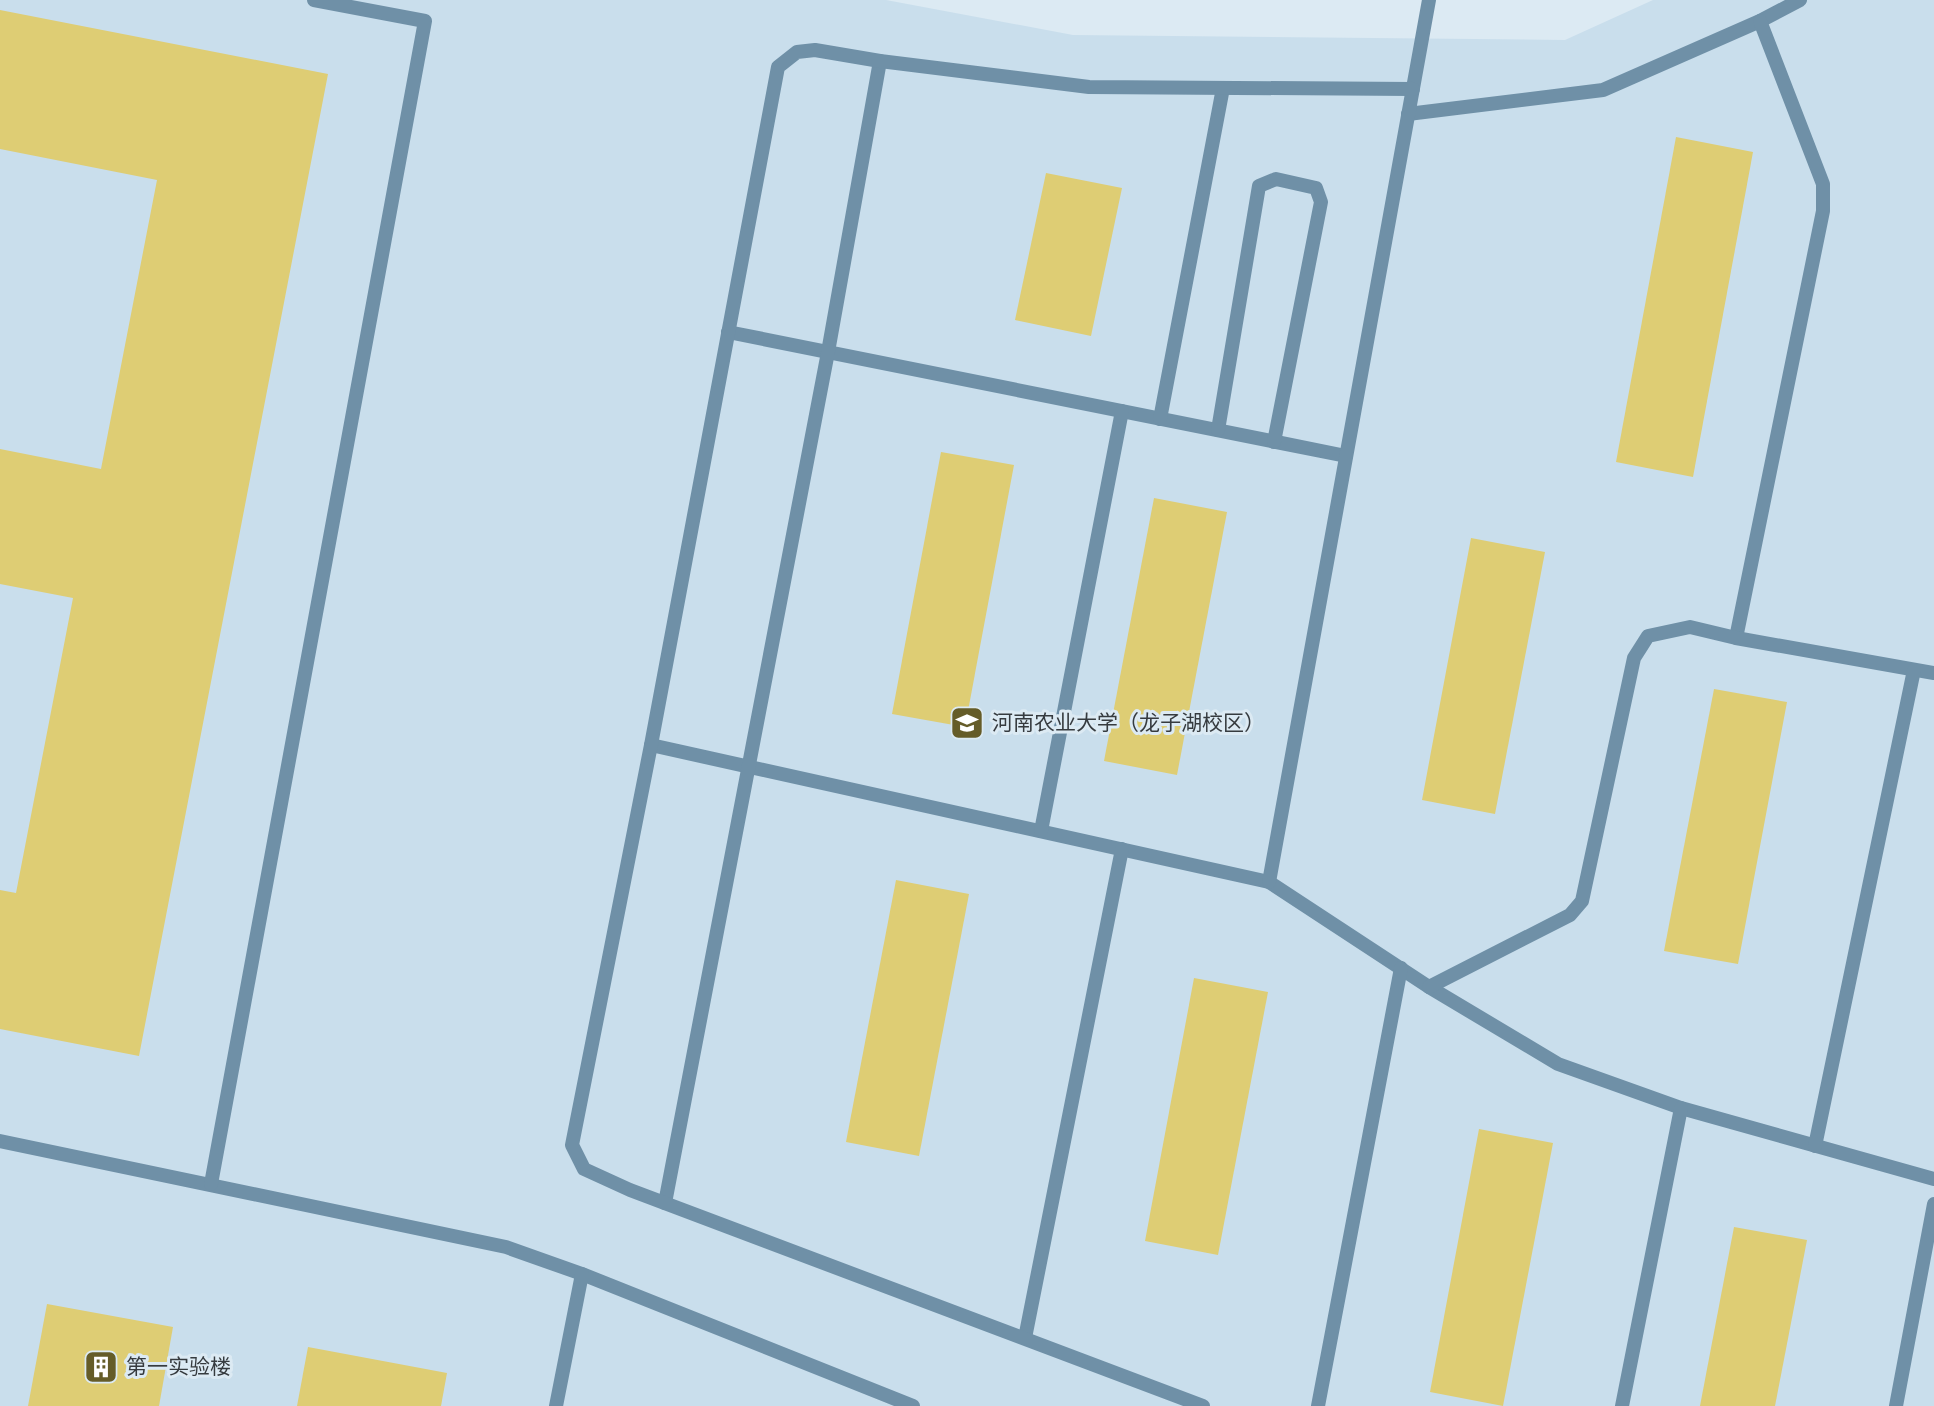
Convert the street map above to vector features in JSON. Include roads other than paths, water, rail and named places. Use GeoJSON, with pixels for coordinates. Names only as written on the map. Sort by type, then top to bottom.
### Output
{"type":"FeatureCollection","features":[{"type":"Feature","properties":{"kind":"lane"},"geometry":{"type":"LineString","coordinates":[[211,1184],[425,21],[314,0]]}},
{"type":"Feature","properties":{"kind":"lane"},"geometry":{"type":"LineString","coordinates":[[1269,882],[1429,0]]}},
{"type":"Feature","properties":{"kind":"lane"},"geometry":{"type":"LineString","coordinates":[[1408,114],[1603,90],[1760,21],[1800,0]]}},
{"type":"Feature","properties":{"kind":"lane"},"geometry":{"type":"LineString","coordinates":[[1736,638],[1823,211],[1823,184],[1760,21]]}},
{"type":"Feature","properties":{"kind":"lane"},"geometry":{"type":"LineString","coordinates":[[1203,1406],[665,1203],[584,1169],[572,1145],[651,744],[778,67],[797,52],[815,50],[880,61],[1089,87],[1413,89]]}},
{"type":"Feature","properties":{"kind":"lane"},"geometry":{"type":"LineString","coordinates":[[665,1203],[828,352],[880,61]]}},
{"type":"Feature","properties":{"kind":"lane"},"geometry":{"type":"LineString","coordinates":[[1160,419],[1223,88]]}},
{"type":"Feature","properties":{"kind":"lane"},"geometry":{"type":"LineString","coordinates":[[1218,430],[1259,186],[1276,179],[1316,188],[1321,202],[1274,442]]}},
{"type":"Feature","properties":{"kind":"lane"},"geometry":{"type":"LineString","coordinates":[[729,332],[1346,456]]}},
{"type":"Feature","properties":{"kind":"lane"},"geometry":{"type":"LineString","coordinates":[[1041,831],[1122,411]]}},
{"type":"Feature","properties":{"kind":"lane"},"geometry":{"type":"LineString","coordinates":[[1429,987],[1570,915],[1583,901],[1634,658],[1648,636],[1690,627],[1736,638],[1934,673]]}},
{"type":"Feature","properties":{"kind":"lane"},"geometry":{"type":"LineString","coordinates":[[1815,1146],[1914,670]]}},
{"type":"Feature","properties":{"kind":"lane"},"geometry":{"type":"LineString","coordinates":[[651,744],[1269,882],[1429,987],[1558,1064],[1681,1108],[1934,1179]]}},
{"type":"Feature","properties":{"kind":"lane"},"geometry":{"type":"LineString","coordinates":[[1025,1338],[1122,849]]}},
{"type":"Feature","properties":{"kind":"lane"},"geometry":{"type":"LineString","coordinates":[[1318,1406],[1401,968]]}},
{"type":"Feature","properties":{"kind":"lane"},"geometry":{"type":"LineString","coordinates":[[1622,1406],[1681,1108]]}},
{"type":"Feature","properties":{"kind":"lane"},"geometry":{"type":"LineString","coordinates":[[0,1141],[506,1247],[582,1274],[913,1406]]}},
{"type":"Feature","properties":{"kind":"lane"},"geometry":{"type":"LineString","coordinates":[[1896,1406],[1934,1204]]}},
{"type":"Feature","properties":{"kind":"lane"},"geometry":{"type":"LineString","coordinates":[[556,1406],[582,1274]]}},
{"type":"Feature","properties":{"kind":"place","name":"河南农业大学（龙子湖校区）"},"geometry":{"type":"Point","coordinates":[967,723]}},
{"type":"Feature","properties":{"kind":"place","name":"第一实验楼"},"geometry":{"type":"Point","coordinates":[101,1367]}}]}
